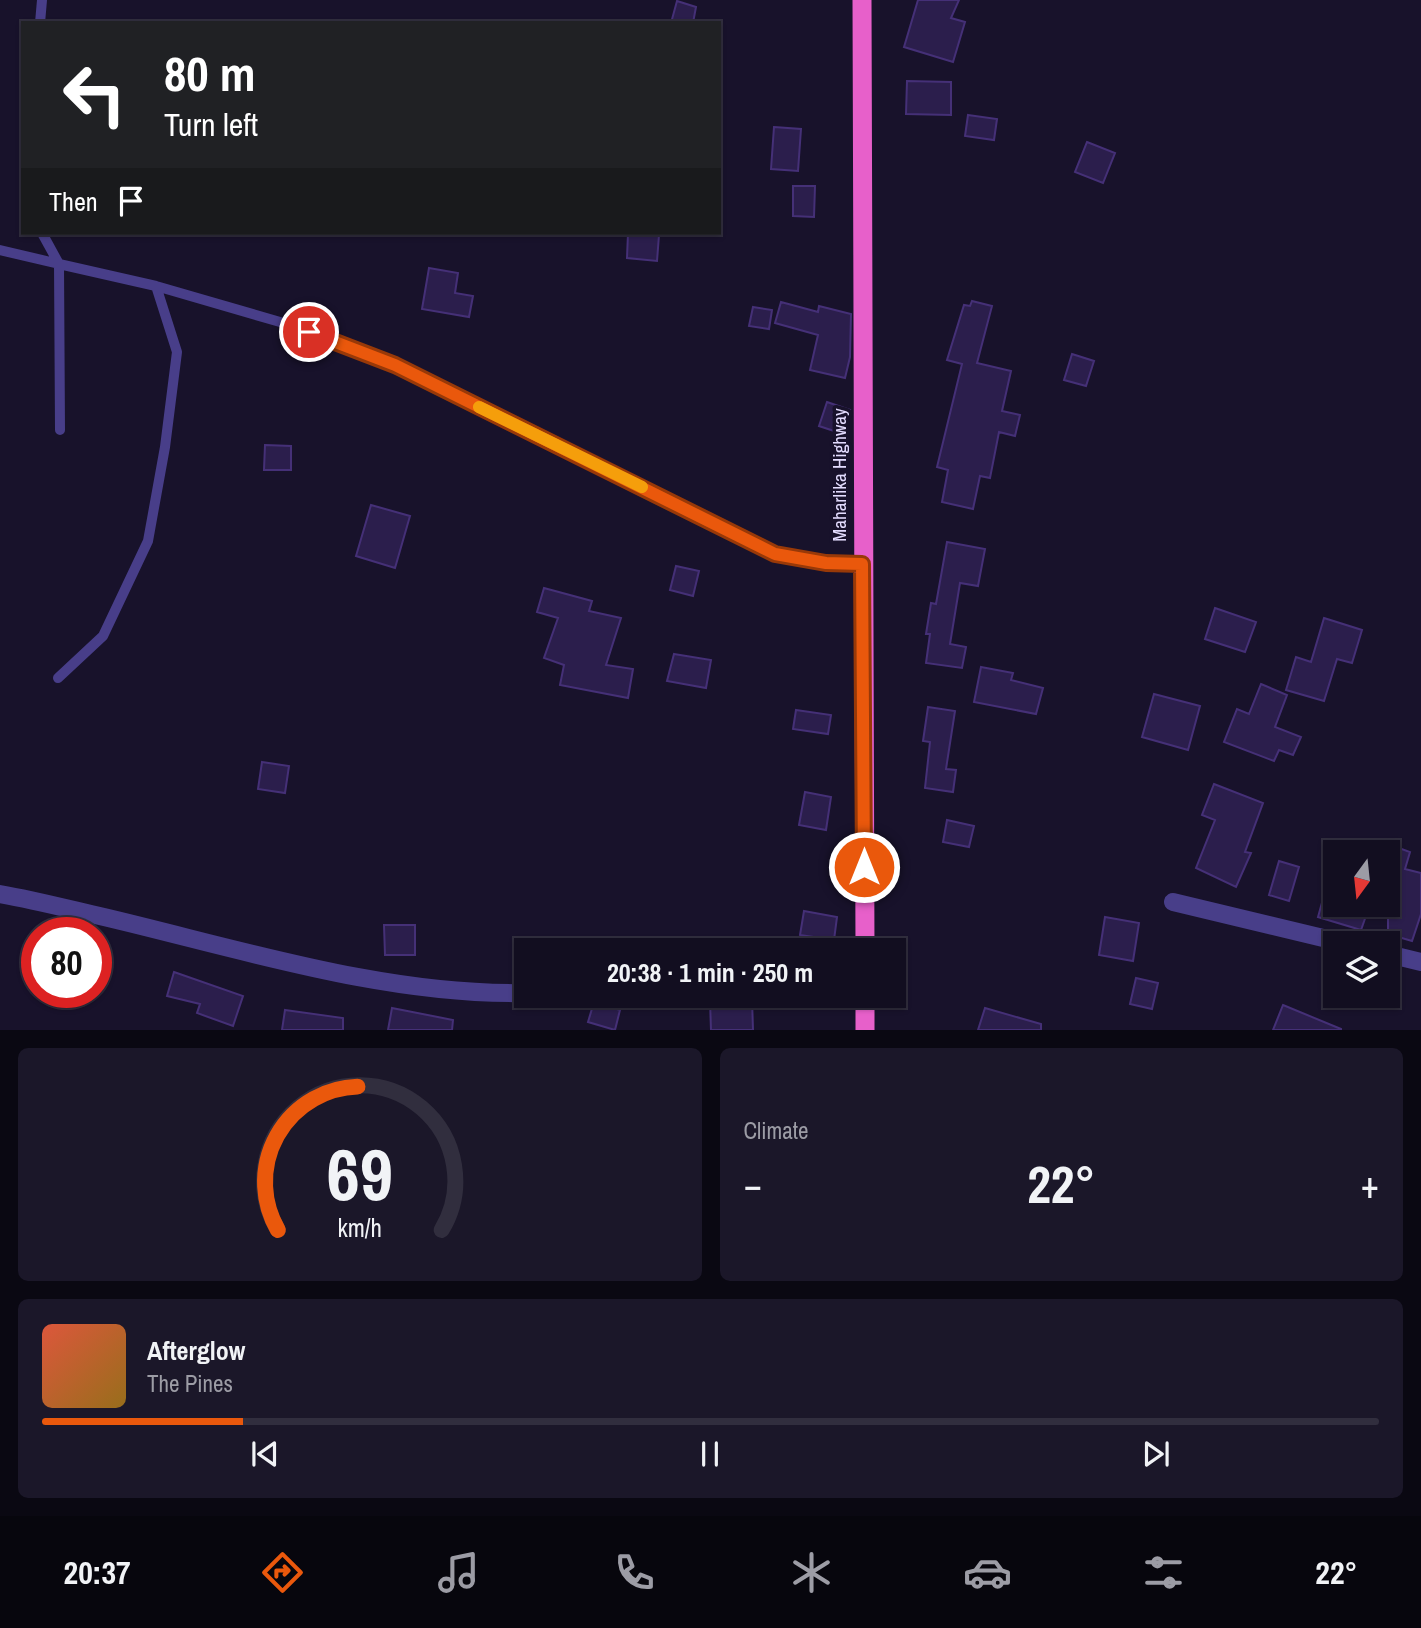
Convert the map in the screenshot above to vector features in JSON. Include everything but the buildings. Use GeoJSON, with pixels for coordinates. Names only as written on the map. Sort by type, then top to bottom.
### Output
{"type":"FeatureCollection","features":[{"type":"Feature","properties":{"kind":"highway","name":"Maharlika Highway"},"geometry":{"type":"LineString","coordinates":[[862,0],[865,938]]}},
{"type":"Feature","properties":{"kind":"highway"},"geometry":{"type":"LineString","coordinates":[[865,1008],[865,1030]]}},
{"type":"Feature","properties":{"kind":"street"},"geometry":{"type":"LineString","coordinates":[[0,894],[307,965],[414,986],[514,993]]}},
{"type":"Feature","properties":{"kind":"street"},"geometry":{"type":"LineString","coordinates":[[1174,902],[1323,938]]}},
{"type":"Feature","properties":{"kind":"street"},"geometry":{"type":"LineString","coordinates":[[1400,957],[1421,962]]}},
{"type":"Feature","properties":{"kind":"lane"},"geometry":{"type":"LineString","coordinates":[[40,21],[42,0]]}},
{"type":"Feature","properties":{"kind":"lane"},"geometry":{"type":"LineString","coordinates":[[43,235],[60,264],[60,430]]}},
{"type":"Feature","properties":{"kind":"lane"},"geometry":{"type":"LineString","coordinates":[[0,250],[156,286],[287,324],[395,365],[775,554],[826,563],[862,564]]}},
{"type":"Feature","properties":{"kind":"lane"},"geometry":{"type":"LineString","coordinates":[[58,678],[103,636],[148,541],[165,447],[177,352],[156,286]]}},
{"type":"Feature","properties":{"kind":"slow traffic"},"geometry":{"type":"LineString","coordinates":[[479,407],[642,487]]}},
{"type":"Feature","properties":{"kind":"route"},"geometry":{"type":"LineString","coordinates":[[309,332],[395,365],[775,554],[826,563],[862,564],[864,867]]}}]}
